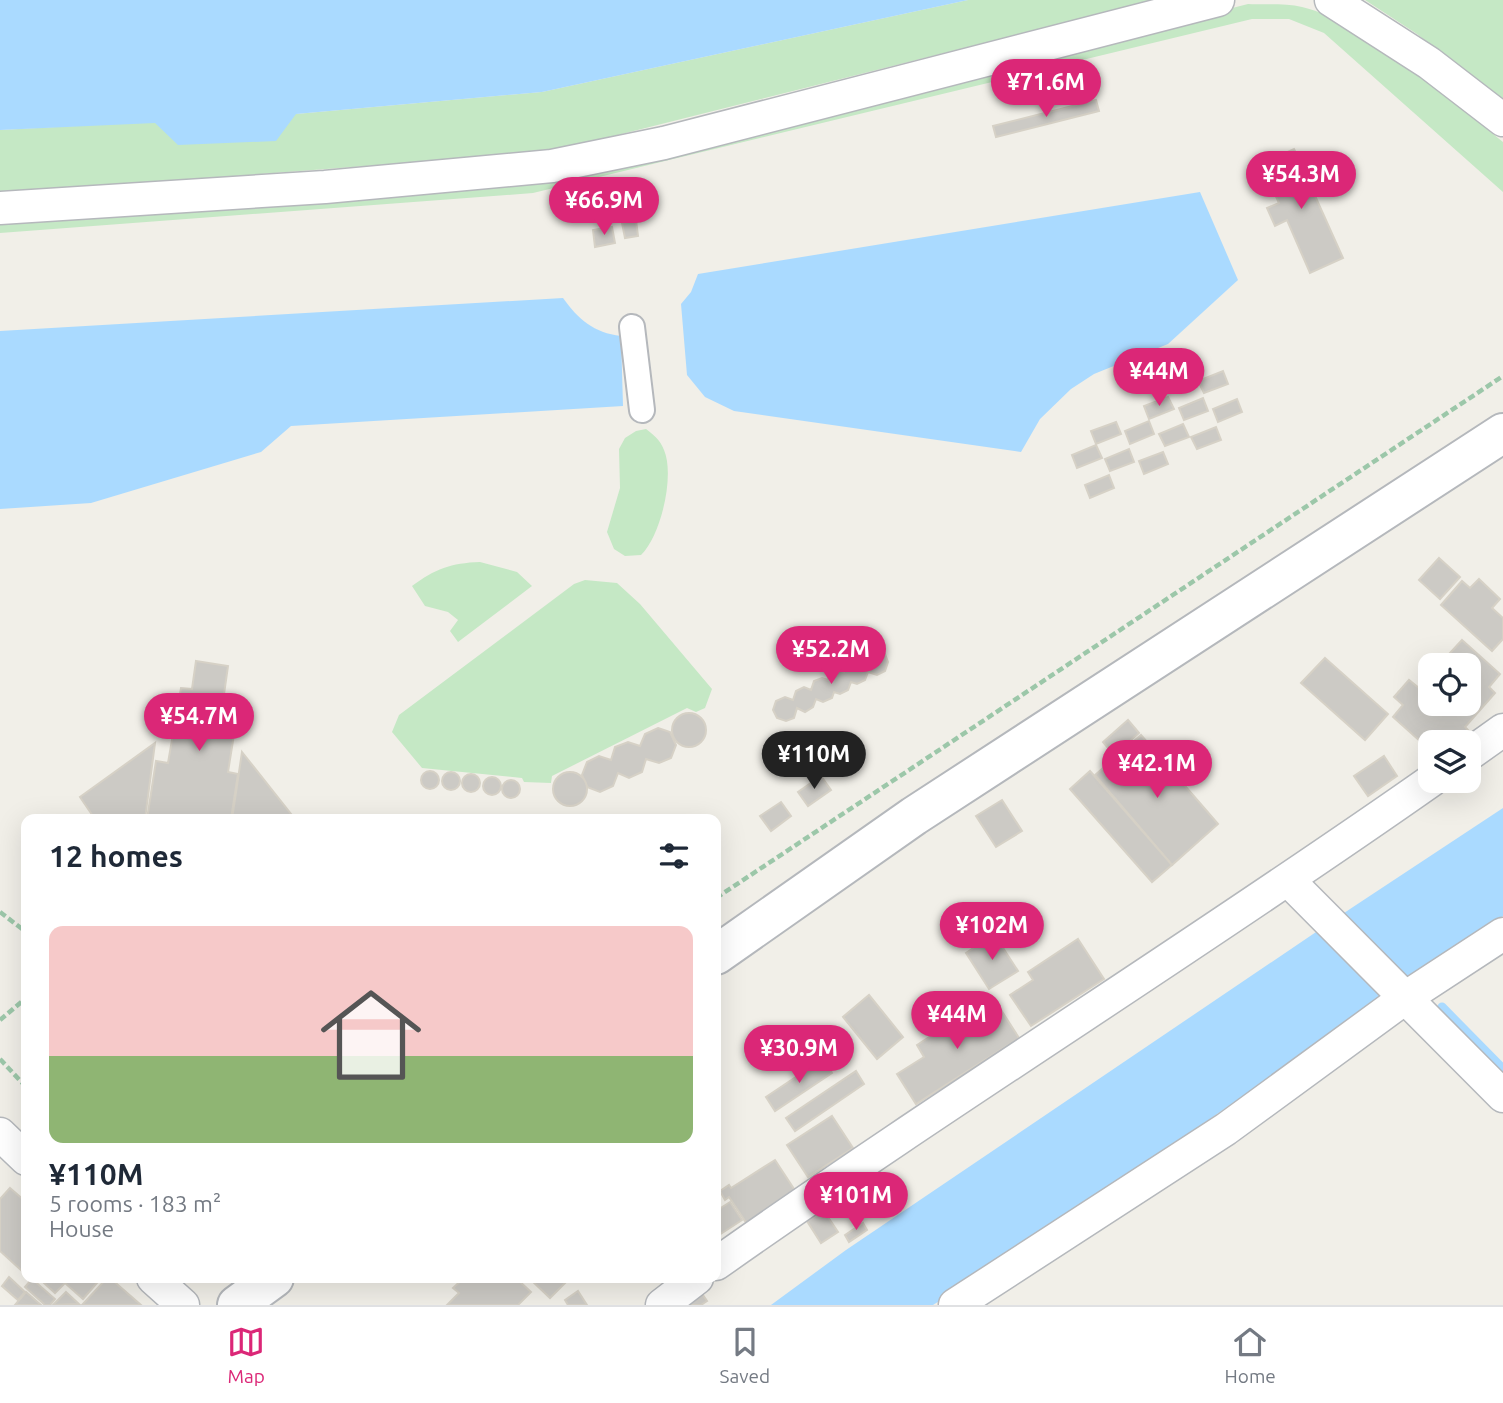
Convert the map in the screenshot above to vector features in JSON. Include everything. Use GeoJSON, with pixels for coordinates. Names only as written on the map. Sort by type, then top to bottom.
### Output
{"type":"FeatureCollection","features":[{"type":"Feature","properties":{"kind":"street"},"geometry":{"type":"LineString","coordinates":[[0,208],[326,187],[552,166],[677,139],[1217,0]]}},
{"type":"Feature","properties":{"kind":"street"},"geometry":{"type":"LineString","coordinates":[[1331,0],[1429,63],[1503,120]]}},
{"type":"Feature","properties":{"kind":"street"},"geometry":{"type":"LineString","coordinates":[[632,327],[642,410]]}},
{"type":"Feature","properties":{"kind":"street"},"geometry":{"type":"LineString","coordinates":[[721,951],[914,816],[1503,433]]}},
{"type":"Feature","properties":{"kind":"street"},"geometry":{"type":"LineString","coordinates":[[1481,746],[1503,730]]}},
{"type":"Feature","properties":{"kind":"street"},"geometry":{"type":"LineString","coordinates":[[721,1261],[818,1192],[1289,881],[1418,790]]}},
{"type":"Feature","properties":{"kind":"street"},"geometry":{"type":"LineString","coordinates":[[1289,881],[1503,1096]]}},
{"type":"Feature","properties":{"kind":"street"},"geometry":{"type":"LineString","coordinates":[[955,1305],[1226,1129],[1400,992],[1503,934]]}},
{"type":"Feature","properties":{"kind":"street"},"geometry":{"type":"LineString","coordinates":[[0,1134],[21,1154]]}},
{"type":"Feature","properties":{"kind":"street"},"geometry":{"type":"LineString","coordinates":[[159,1283],[183,1305]]}},
{"type":"Feature","properties":{"kind":"street"},"geometry":{"type":"LineString","coordinates":[[237,1305],[267,1283]]}},
{"type":"Feature","properties":{"kind":"street"},"geometry":{"type":"LineString","coordinates":[[662,1305],[691,1283]]}},
{"type":"Feature","properties":{"kind":"path"},"geometry":{"type":"LineString","coordinates":[[721,895],[1503,376]]}},
{"type":"Feature","properties":{"kind":"path"},"geometry":{"type":"LineString","coordinates":[[0,912],[21,928]]}},
{"type":"Feature","properties":{"kind":"path"},"geometry":{"type":"LineString","coordinates":[[0,1020],[21,1002]]}},
{"type":"Feature","properties":{"kind":"path"},"geometry":{"type":"LineString","coordinates":[[0,1059],[21,1082]]}},
{"type":"Feature","properties":{"kind":"green space"},"geometry":{"type":"Polygon","coordinates":[[[968,0],[1156,0],[550,152],[0,194],[0,130],[296,114],[542,92],[968,0]]]}},
{"type":"Feature","properties":{"kind":"green space"},"geometry":{"type":"Polygon","coordinates":[[[1365,0],[1503,0],[1503,103],[1417,34],[1365,0]]]}},
{"type":"Feature","properties":{"kind":"green space"},"geometry":{"type":"Polygon","coordinates":[[[1248,4],[1296,6],[1328,16],[1382,45],[1408,64],[1503,142],[1503,192],[1324,33],[1289,19],[1252,19],[533,193],[0,233],[0,221],[563,178],[1248,4]]]}},
{"type":"Feature","properties":{"kind":"green space"},"geometry":{"type":"Polygon","coordinates":[[[646,429],[661,443],[664,450],[668,474],[667,489],[660,520],[648,546],[641,555],[625,556],[614,549],[607,532],[620,488],[619,449],[625,438],[636,431],[646,429]]]}},
{"type":"Feature","properties":{"kind":"green space"},"geometry":{"type":"Polygon","coordinates":[[[480,562],[517,572],[532,586],[458,642],[450,631],[458,620],[448,612],[425,606],[412,586],[444,568],[480,562]]]}},
{"type":"Feature","properties":{"kind":"green space"},"geometry":{"type":"Polygon","coordinates":[[[585,580],[617,583],[640,604],[712,689],[705,708],[696,712],[687,708],[552,776],[551,783],[524,782],[522,778],[422,768],[392,732],[399,715],[574,584],[585,580]]]}},
{"type":"Feature","properties":{"kind":"water"},"geometry":{"type":"Polygon","coordinates":[[[0,0],[968,0],[542,92],[296,114],[276,141],[178,145],[155,123],[0,130],[0,0]]]}},
{"type":"Feature","properties":{"kind":"water"},"geometry":{"type":"Polygon","coordinates":[[[1200,192],[1238,280],[1168,344],[1094,374],[1071,389],[1040,419],[1021,452],[734,411],[705,397],[687,375],[681,304],[691,292],[698,274],[1200,192]]]}},
{"type":"Feature","properties":{"kind":"water"},"geometry":{"type":"Polygon","coordinates":[[[563,298],[588,324],[603,332],[621,336],[623,406],[291,426],[261,452],[91,503],[0,509],[0,331],[563,298]]]}},
{"type":"Feature","properties":{"kind":"water"},"geometry":{"type":"Polygon","coordinates":[[[1503,808],[1503,916],[1406,978],[1379,990],[1379,1002],[1019,1251],[933,1305],[771,1305],[846,1250],[1503,808]]]}},
{"type":"Feature","properties":{"kind":"building"},"geometry":{"type":"Polygon","coordinates":[[[1096,100],[1099,111],[996,137],[993,126],[1096,100]]]}},
{"type":"Feature","properties":{"kind":"building"},"geometry":{"type":"Polygon","coordinates":[[[1294,149],[1343,258],[1310,273],[1287,220],[1275,226],[1267,208],[1279,203],[1261,164],[1294,149]]]}},
{"type":"Feature","properties":{"kind":"building"},"geometry":{"type":"Polygon","coordinates":[[[636,220],[638,236],[625,238],[622,223],[636,220]]]}},
{"type":"Feature","properties":{"kind":"building"},"geometry":{"type":"Polygon","coordinates":[[[612,227],[615,243],[595,247],[593,230],[612,227]]]}},
{"type":"Feature","properties":{"kind":"building"},"geometry":{"type":"Polygon","coordinates":[[[1223,371],[1228,384],[1204,393],[1198,381],[1223,371]]]}},
{"type":"Feature","properties":{"kind":"building"},"geometry":{"type":"Polygon","coordinates":[[[1168,397],[1174,409],[1149,419],[1144,406],[1168,397]]]}},
{"type":"Feature","properties":{"kind":"building"},"geometry":{"type":"Polygon","coordinates":[[[1203,398],[1208,411],[1184,420],[1179,408],[1203,398]]]}},
{"type":"Feature","properties":{"kind":"building"},"geometry":{"type":"Polygon","coordinates":[[[1237,399],[1242,412],[1218,422],[1213,409],[1237,399]]]}},
{"type":"Feature","properties":{"kind":"building"},"geometry":{"type":"Polygon","coordinates":[[[1149,421],[1154,434],[1130,444],[1125,431],[1149,421]]]}},
{"type":"Feature","properties":{"kind":"building"},"geometry":{"type":"Polygon","coordinates":[[[1116,422],[1121,434],[1096,444],[1091,431],[1116,422]]]}},
{"type":"Feature","properties":{"kind":"building"},"geometry":{"type":"Polygon","coordinates":[[[1183,424],[1189,437],[1165,446],[1159,434],[1183,424]]]}},
{"type":"Feature","properties":{"kind":"building"},"geometry":{"type":"Polygon","coordinates":[[[1216,427],[1221,440],[1197,449],[1191,437],[1216,427]]]}},
{"type":"Feature","properties":{"kind":"building"},"geometry":{"type":"Polygon","coordinates":[[[1096,445],[1102,458],[1077,468],[1072,455],[1096,445]]]}},
{"type":"Feature","properties":{"kind":"building"},"geometry":{"type":"Polygon","coordinates":[[[1129,449],[1134,462],[1110,471],[1105,459],[1129,449]]]}},
{"type":"Feature","properties":{"kind":"building"},"geometry":{"type":"Polygon","coordinates":[[[1163,452],[1168,464],[1144,474],[1139,461],[1163,452]]]}},
{"type":"Feature","properties":{"kind":"building"},"geometry":{"type":"Polygon","coordinates":[[[1109,475],[1114,488],[1090,498],[1085,485],[1109,475]]]}},
{"type":"Feature","properties":{"kind":"building"},"geometry":{"type":"Polygon","coordinates":[[[1439,558],[1460,577],[1440,599],[1419,580],[1439,558]]]}},
{"type":"Feature","properties":{"kind":"building"},"geometry":{"type":"Polygon","coordinates":[[[1479,579],[1500,599],[1492,608],[1503,618],[1503,639],[1492,651],[1441,605],[1462,581],[1470,588],[1479,579]]]}},
{"type":"Feature","properties":{"kind":"building"},"geometry":{"type":"Polygon","coordinates":[[[1462,640],[1477,653],[1450,653],[1462,640]]]}},
{"type":"Feature","properties":{"kind":"building"},"geometry":{"type":"Polygon","coordinates":[[[876,651],[885,654],[888,662],[885,671],[877,675],[868,672],[865,680],[857,684],[851,682],[848,690],[840,694],[834,692],[832,698],[823,702],[816,699],[813,707],[805,712],[797,708],[794,718],[786,721],[777,718],[773,710],[776,701],[785,697],[793,700],[796,691],[804,687],[811,690],[814,681],[822,678],[828,680],[830,674],[839,670],[844,672],[848,664],[856,660],[864,663],[868,654],[876,651]]]}},
{"type":"Feature","properties":{"kind":"building"},"geometry":{"type":"Polygon","coordinates":[[[1481,657],[1500,674],[1489,687],[1495,693],[1481,709],[1481,657]]]}},
{"type":"Feature","properties":{"kind":"building"},"geometry":{"type":"Polygon","coordinates":[[[1325,658],[1388,714],[1365,740],[1301,683],[1325,658]]]}},
{"type":"Feature","properties":{"kind":"building"},"geometry":{"type":"Polygon","coordinates":[[[196,661],[228,666],[224,694],[240,697],[228,772],[238,774],[232,814],[148,814],[156,761],[168,763],[181,688],[192,689],[196,661]]]}},
{"type":"Feature","properties":{"kind":"building"},"geometry":{"type":"Polygon","coordinates":[[[1409,680],[1418,687],[1418,716],[1475,716],[1465,727],[1468,730],[1418,730],[1418,739],[1393,717],[1403,705],[1394,697],[1409,680]]]}},
{"type":"Feature","properties":{"kind":"building"},"geometry":{"type":"Polygon","coordinates":[[[689,713],[701,718],[706,730],[701,742],[689,747],[677,742],[672,730],[677,718],[689,713]]]}},
{"type":"Feature","properties":{"kind":"building"},"geometry":{"type":"Polygon","coordinates":[[[1128,720],[1139,733],[1114,755],[1103,742],[1128,720]]]}},
{"type":"Feature","properties":{"kind":"building"},"geometry":{"type":"Polygon","coordinates":[[[658,728],[670,732],[676,745],[671,758],[659,763],[646,759],[642,772],[629,778],[618,773],[613,786],[600,792],[587,787],[582,775],[587,762],[599,756],[611,760],[615,747],[628,742],[640,746],[645,734],[658,728]]]}},
{"type":"Feature","properties":{"kind":"building"},"geometry":{"type":"Polygon","coordinates":[[[1141,735],[1218,824],[1172,865],[1095,775],[1141,735]]]}},
{"type":"Feature","properties":{"kind":"building"},"geometry":{"type":"Polygon","coordinates":[[[155,743],[146,814],[92,814],[80,797],[155,743]]]}},
{"type":"Feature","properties":{"kind":"building"},"geometry":{"type":"Polygon","coordinates":[[[242,752],[291,814],[233,814],[242,752]]]}},
{"type":"Feature","properties":{"kind":"building"},"geometry":{"type":"Polygon","coordinates":[[[1384,756],[1397,776],[1368,796],[1354,776],[1384,756]]]}},
{"type":"Feature","properties":{"kind":"building"},"geometry":{"type":"Polygon","coordinates":[[[430,771],[438,776],[439,780],[434,788],[430,789],[422,784],[421,780],[426,772],[430,771]]]}},
{"type":"Feature","properties":{"kind":"building"},"geometry":{"type":"Polygon","coordinates":[[[1090,771],[1172,865],[1152,882],[1070,789],[1090,771]]]}},
{"type":"Feature","properties":{"kind":"building"},"geometry":{"type":"Polygon","coordinates":[[[451,772],[459,777],[460,781],[455,789],[451,790],[443,785],[442,781],[447,773],[451,772]]]}},
{"type":"Feature","properties":{"kind":"building"},"geometry":{"type":"Polygon","coordinates":[[[570,772],[582,777],[587,789],[582,801],[570,806],[558,801],[553,789],[558,777],[570,772]]]}},
{"type":"Feature","properties":{"kind":"building"},"geometry":{"type":"Polygon","coordinates":[[[471,774],[478,776],[478,790],[471,792],[464,790],[462,783],[464,776],[471,774]]]}},
{"type":"Feature","properties":{"kind":"building"},"geometry":{"type":"Polygon","coordinates":[[[821,776],[831,790],[808,806],[798,792],[821,776]]]}},
{"type":"Feature","properties":{"kind":"building"},"geometry":{"type":"Polygon","coordinates":[[[492,777],[498,780],[501,786],[498,792],[492,795],[486,792],[483,786],[486,780],[492,777]]]}},
{"type":"Feature","properties":{"kind":"building"},"geometry":{"type":"Polygon","coordinates":[[[507,780],[515,780],[520,789],[518,796],[507,798],[502,793],[502,785],[507,780]]]}},
{"type":"Feature","properties":{"kind":"building"},"geometry":{"type":"Polygon","coordinates":[[[1002,800],[1022,831],[996,847],[976,816],[1002,800]]]}},
{"type":"Feature","properties":{"kind":"building"},"geometry":{"type":"Polygon","coordinates":[[[781,802],[791,816],[771,831],[760,816],[781,802]]]}},
{"type":"Feature","properties":{"kind":"building"},"geometry":{"type":"Polygon","coordinates":[[[994,934],[1018,971],[989,989],[966,953],[994,934]]]}},
{"type":"Feature","properties":{"kind":"building"},"geometry":{"type":"Polygon","coordinates":[[[1078,939],[1104,979],[1031,1026],[1010,995],[1033,980],[1028,972],[1078,939]]]}},
{"type":"Feature","properties":{"kind":"building"},"geometry":{"type":"Polygon","coordinates":[[[869,995],[903,1037],[877,1059],[843,1017],[869,995]]]}},
{"type":"Feature","properties":{"kind":"building"},"geometry":{"type":"Polygon","coordinates":[[[996,1002],[1019,1038],[916,1104],[897,1074],[924,1057],[917,1045],[969,1011],[973,1017],[996,1002]]]}},
{"type":"Feature","properties":{"kind":"building"},"geometry":{"type":"Polygon","coordinates":[[[823,1059],[832,1073],[775,1111],[766,1097],[823,1059]]]}},
{"type":"Feature","properties":{"kind":"building"},"geometry":{"type":"Polygon","coordinates":[[[856,1071],[864,1084],[795,1131],[786,1118],[856,1071]]]}},
{"type":"Feature","properties":{"kind":"building"},"geometry":{"type":"Polygon","coordinates":[[[832,1116],[853,1148],[808,1177],[787,1145],[832,1116]]]}},
{"type":"Feature","properties":{"kind":"building"},"geometry":{"type":"Polygon","coordinates":[[[775,1160],[796,1192],[747,1224],[729,1197],[725,1200],[721,1193],[729,1185],[731,1188],[775,1160]]]}},
{"type":"Feature","properties":{"kind":"building"},"geometry":{"type":"Polygon","coordinates":[[[10,1188],[21,1198],[21,1270],[0,1251],[0,1199],[10,1188]]]}},
{"type":"Feature","properties":{"kind":"building"},"geometry":{"type":"Polygon","coordinates":[[[730,1202],[742,1220],[721,1234],[721,1208],[730,1202]]]}},
{"type":"Feature","properties":{"kind":"building"},"geometry":{"type":"Polygon","coordinates":[[[824,1211],[838,1232],[821,1243],[807,1221],[824,1211]]]}},
{"type":"Feature","properties":{"kind":"building"},"geometry":{"type":"Polygon","coordinates":[[[863,1223],[867,1230],[849,1242],[845,1235],[863,1223]]]}},
{"type":"Feature","properties":{"kind":"building"},"geometry":{"type":"Polygon","coordinates":[[[9,1277],[25,1292],[18,1300],[2,1286],[9,1277]]]}},
{"type":"Feature","properties":{"kind":"building"},"geometry":{"type":"Polygon","coordinates":[[[28,1283],[37,1283],[55,1299],[50,1305],[45,1305],[25,1287],[28,1283]]]}},
{"type":"Feature","properties":{"kind":"building"},"geometry":{"type":"Polygon","coordinates":[[[44,1283],[65,1283],[55,1293],[44,1283]]]}},
{"type":"Feature","properties":{"kind":"building"},"geometry":{"type":"Polygon","coordinates":[[[65,1283],[97,1283],[83,1299],[65,1283]]]}},
{"type":"Feature","properties":{"kind":"building"},"geometry":{"type":"Polygon","coordinates":[[[102,1283],[116,1283],[141,1305],[82,1305],[102,1283]]]}},
{"type":"Feature","properties":{"kind":"building"},"geometry":{"type":"Polygon","coordinates":[[[458,1283],[521,1283],[531,1292],[518,1305],[447,1305],[459,1293],[453,1288],[458,1283]]]}},
{"type":"Feature","properties":{"kind":"building"},"geometry":{"type":"Polygon","coordinates":[[[534,1283],[565,1283],[550,1298],[534,1283]]]}},
{"type":"Feature","properties":{"kind":"building"},"geometry":{"type":"Polygon","coordinates":[[[578,1291],[587,1305],[568,1305],[565,1300],[578,1291]]]}},
{"type":"Feature","properties":{"kind":"building"},"geometry":{"type":"Polygon","coordinates":[[[26,1292],[41,1305],[15,1305],[26,1292]]]}},
{"type":"Feature","properties":{"kind":"building"},"geometry":{"type":"Polygon","coordinates":[[[66,1292],[79,1304],[53,1305],[66,1292]]]}},
{"type":"Feature","properties":{"kind":"building"},"geometry":{"type":"Polygon","coordinates":[[[701,1292],[707,1301],[701,1305],[686,1305],[701,1292]]]}},
{"type":"Feature","properties":{"kind":"waterway"},"geometry":{"type":"LineString","coordinates":[[1442,1007],[1503,1069]]}}]}
